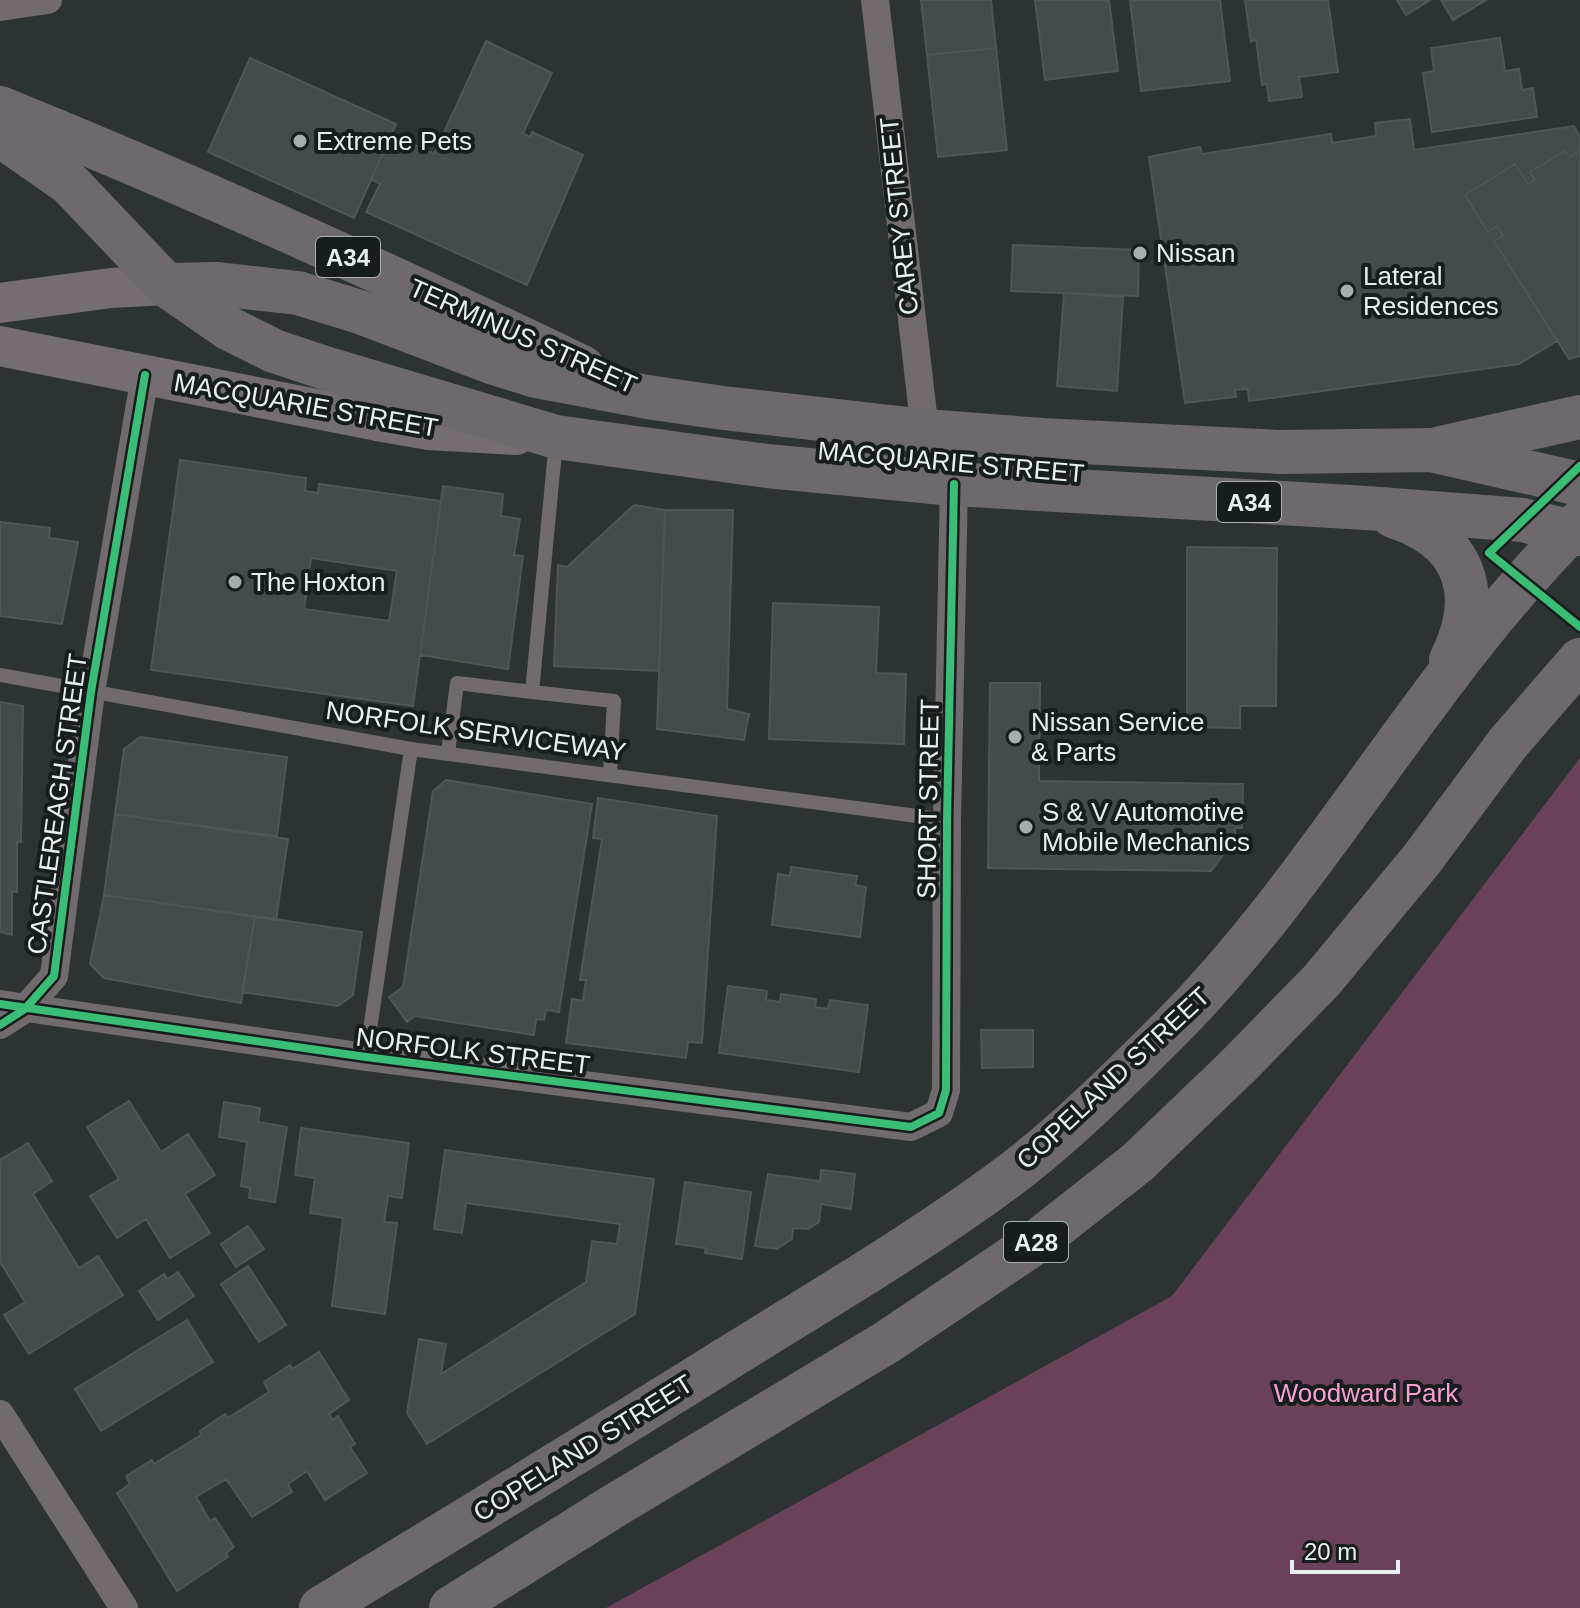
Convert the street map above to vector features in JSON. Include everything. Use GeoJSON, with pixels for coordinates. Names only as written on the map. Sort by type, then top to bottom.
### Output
{"type":"FeatureCollection","features":[{"type":"Feature","properties":{"kind":"highway","name":"TERMINUS STREET"},"geometry":{"type":"LineString","coordinates":[[0,108],[123,157],[377,269],[590,370],[652,394],[696,404]]}},
{"type":"Feature","properties":{"kind":"highway","name":"A34"},"geometry":{"type":"LineString","coordinates":[[0,135],[70,184],[166,285],[219,323],[274,351],[556,437]]}},
{"type":"Feature","properties":{"kind":"highway","name":"MACQUARIE STREET"},"geometry":{"type":"LineString","coordinates":[[166,285],[218,284],[298,293],[360,312],[536,376],[696,404],[925,431],[1042,440],[1280,452],[1431,450],[1580,484]]}},
{"type":"Feature","properties":{"kind":"highway"},"geometry":{"type":"LineString","coordinates":[[1431,450],[1580,417]]}},
{"type":"Feature","properties":{"kind":"highway","name":"MACQUARIE STREET"},"geometry":{"type":"LineString","coordinates":[[556,437],[767,466],[954,484],[1367,508],[1523,520],[1577,529]]}},
{"type":"Feature","properties":{"kind":"highway"},"geometry":{"type":"LineString","coordinates":[[1367,508],[1428,530],[1450,550],[1461,567],[1465,594],[1462,632],[1443,678]]}},
{"type":"Feature","properties":{"kind":"highway","name":"COPELAND STREET"},"geometry":{"type":"LineString","coordinates":[[321,1608],[894,1255],[1010,1175],[1100,1098],[1223,973],[1273,912],[1443,678],[1522,581],[1577,529]]}},
{"type":"Feature","properties":{"kind":"highway","name":"A28"},"geometry":{"type":"LineString","coordinates":[[451,1608],[887,1342],[1039,1240],[1138,1162],[1322,980],[1422,859],[1508,743],[1580,660]]}},
{"type":"Feature","properties":{"kind":"street"},"geometry":{"type":"LineString","coordinates":[[0,7],[48,0]]}},
{"type":"Feature","properties":{"kind":"street","name":"CAREY STREET"},"geometry":{"type":"LineString","coordinates":[[875,0],[925,431]]}},
{"type":"Feature","properties":{"kind":"street","name":"MACQUARIE STREET"},"geometry":{"type":"LineString","coordinates":[[0,303],[111,288],[166,285]]}},
{"type":"Feature","properties":{"kind":"street","name":"MACQUARIE STREET"},"geometry":{"type":"LineString","coordinates":[[0,346],[429,430],[556,437]]}},
{"type":"Feature","properties":{"kind":"street","name":"CASTLEREAGH STREET"},"geometry":{"type":"LineString","coordinates":[[0,1025],[13,1006],[54,976],[91,692],[145,375]]}},
{"type":"Feature","properties":{"kind":"street","name":"SHORT STREET"},"geometry":{"type":"LineString","coordinates":[[939,1113],[946,1090],[947,820],[954,484]]}},
{"type":"Feature","properties":{"kind":"street","name":"NORFOLK STREET"},"geometry":{"type":"LineString","coordinates":[[13,1006],[366,1057],[911,1127],[939,1113]]}},
{"type":"Feature","properties":{"kind":"street"},"geometry":{"type":"LineString","coordinates":[[0,1414],[124,1608]]}},
{"type":"Feature","properties":{"kind":"lane"},"geometry":{"type":"LineString","coordinates":[[532,692],[556,437]]}},
{"type":"Feature","properties":{"kind":"lane","name":"NORFOLK SERVICEWAY"},"geometry":{"type":"LineString","coordinates":[[0,675],[411,749],[947,820]]}},
{"type":"Feature","properties":{"kind":"lane"},"geometry":{"type":"LineString","coordinates":[[448,753],[457,683],[614,701],[610,775]]}},
{"type":"Feature","properties":{"kind":"lane"},"geometry":{"type":"LineString","coordinates":[[366,1057],[411,749]]}},
{"type":"Feature","properties":{"kind":"green space","name":"Woodward Park"},"geometry":{"type":"Polygon","coordinates":[[[1580,758],[1580,1608],[606,1608],[1172,1296],[1580,758]]]}},
{"type":"Feature","properties":{"kind":"building"},"geometry":{"type":"Polygon","coordinates":[[[921,0],[991,0],[996,48],[927,55],[921,0]]]}},
{"type":"Feature","properties":{"kind":"building"},"geometry":{"type":"Polygon","coordinates":[[[1035,0],[1109,0],[1118,71],[1045,80],[1035,0]]]}},
{"type":"Feature","properties":{"kind":"building"},"geometry":{"type":"Polygon","coordinates":[[[1130,0],[1220,0],[1230,81],[1141,91],[1130,0]]]}},
{"type":"Feature","properties":{"kind":"building"},"geometry":{"type":"Polygon","coordinates":[[[1245,0],[1328,0],[1338,72],[1299,77],[1302,97],[1269,101],[1267,84],[1262,85],[1256,39],[1251,42],[1245,0]]]}},
{"type":"Feature","properties":{"kind":"building"},"geometry":{"type":"Polygon","coordinates":[[[1397,0],[1430,0],[1406,15],[1397,0]]]}},
{"type":"Feature","properties":{"kind":"building"},"geometry":{"type":"Polygon","coordinates":[[[1441,0],[1486,0],[1453,20],[1441,0]]]}},
{"type":"Feature","properties":{"kind":"building"},"geometry":{"type":"Polygon","coordinates":[[[1500,38],[1505,71],[1519,69],[1522,90],[1533,88],[1537,117],[1432,132],[1423,73],[1434,71],[1431,48],[1500,38]]]}},
{"type":"Feature","properties":{"kind":"building"},"geometry":{"type":"Polygon","coordinates":[[[486,41],[552,73],[523,133],[530,137],[532,132],[583,155],[527,285],[366,212],[380,184],[371,179],[391,134],[434,154],[486,41]]]}},
{"type":"Feature","properties":{"kind":"building"},"geometry":{"type":"Polygon","coordinates":[[[996,48],[1007,150],[938,157],[927,55],[996,48]]]}},
{"type":"Feature","properties":{"kind":"building"},"geometry":{"type":"Polygon","coordinates":[[[250,58],[396,124],[354,218],[208,152],[250,58]]]}},
{"type":"Feature","properties":{"kind":"building","name":"Lateral Residences"},"geometry":{"type":"Polygon","coordinates":[[[1410,119],[1414,150],[1574,126],[1580,137],[1580,150],[1570,157],[1565,151],[1530,172],[1535,180],[1528,184],[1515,164],[1465,195],[1488,232],[1497,226],[1503,236],[1494,241],[1557,341],[1519,364],[1249,401],[1248,389],[1235,390],[1236,397],[1185,403],[1149,157],[1200,147],[1202,154],[1331,134],[1332,143],[1376,136],[1375,123],[1410,119]]]}},
{"type":"Feature","properties":{"kind":"building"},"geometry":{"type":"Polygon","coordinates":[[[1580,150],[1580,356],[1569,359],[1494,241],[1503,236],[1497,226],[1488,232],[1465,195],[1515,164],[1528,184],[1535,180],[1530,172],[1565,151],[1570,157],[1580,150]]]}},
{"type":"Feature","properties":{"kind":"building"},"geometry":{"type":"Polygon","coordinates":[[[1013,245],[1139,250],[1138,296],[1011,291],[1013,245]]]}},
{"type":"Feature","properties":{"kind":"building"},"geometry":{"type":"Polygon","coordinates":[[[1064,293],[1123,297],[1117,391],[1057,386],[1064,293]]]}},
{"type":"Feature","properties":{"kind":"building","name":"The Hoxton"},"geometry":{"type":"Polygon","coordinates":[[[180,460],[306,478],[305,491],[318,493],[319,484],[441,501],[413,706],[151,670],[180,460]],[[311,558],[304,609],[389,621],[397,571],[311,558]]]}},
{"type":"Feature","properties":{"kind":"building"},"geometry":{"type":"Polygon","coordinates":[[[443,486],[503,494],[501,516],[520,519],[514,555],[523,556],[508,669],[420,655],[443,486]]]}},
{"type":"Feature","properties":{"kind":"building"},"geometry":{"type":"Polygon","coordinates":[[[634,505],[665,510],[659,671],[554,666],[558,565],[567,567],[634,505]]]}},
{"type":"Feature","properties":{"kind":"building"},"geometry":{"type":"Polygon","coordinates":[[[665,510],[733,510],[727,709],[749,714],[744,740],[657,729],[665,510]]]}},
{"type":"Feature","properties":{"kind":"building"},"geometry":{"type":"Polygon","coordinates":[[[0,522],[50,528],[49,538],[78,542],[62,624],[0,616],[0,522]]]}},
{"type":"Feature","properties":{"kind":"building"},"geometry":{"type":"Polygon","coordinates":[[[1187,547],[1277,548],[1276,706],[1240,706],[1240,728],[1187,727],[1187,547]]]}},
{"type":"Feature","properties":{"kind":"building"},"geometry":{"type":"Polygon","coordinates":[[[773,603],[879,607],[876,673],[906,674],[904,744],[769,739],[773,603]]]}},
{"type":"Feature","properties":{"kind":"building"},"geometry":{"type":"Polygon","coordinates":[[[990,683],[1040,683],[1039,781],[1243,784],[1242,828],[1235,828],[1235,839],[1211,871],[988,868],[990,683]]]}},
{"type":"Feature","properties":{"kind":"building"},"geometry":{"type":"Polygon","coordinates":[[[0,702],[23,706],[21,842],[17,842],[17,892],[12,891],[12,935],[0,932],[0,702]]]}},
{"type":"Feature","properties":{"kind":"building"},"geometry":{"type":"Polygon","coordinates":[[[140,737],[287,757],[277,836],[115,814],[124,749],[140,737]]]}},
{"type":"Feature","properties":{"kind":"building"},"geometry":{"type":"Polygon","coordinates":[[[446,780],[592,804],[559,1012],[546,1010],[544,1020],[536,1019],[534,1035],[415,1016],[407,1022],[389,997],[403,987],[433,791],[446,780]]]}},
{"type":"Feature","properties":{"kind":"building"},"geometry":{"type":"Polygon","coordinates":[[[598,798],[717,816],[702,1043],[688,1042],[686,1058],[566,1043],[572,999],[583,1001],[586,980],[580,980],[602,839],[593,838],[598,798]]]}},
{"type":"Feature","properties":{"kind":"building"},"geometry":{"type":"Polygon","coordinates":[[[115,814],[288,839],[276,920],[104,895],[115,814]]]}},
{"type":"Feature","properties":{"kind":"building"},"geometry":{"type":"Polygon","coordinates":[[[791,867],[857,876],[855,885],[866,887],[860,937],[772,925],[778,874],[790,876],[791,867]]]}},
{"type":"Feature","properties":{"kind":"building"},"geometry":{"type":"Polygon","coordinates":[[[104,895],[255,916],[241,1003],[104,978],[90,964],[104,895]]]}},
{"type":"Feature","properties":{"kind":"building"},"geometry":{"type":"Polygon","coordinates":[[[255,916],[362,932],[353,995],[338,1006],[242,992],[255,916]]]}},
{"type":"Feature","properties":{"kind":"building"},"geometry":{"type":"Polygon","coordinates":[[[728,986],[767,991],[766,1000],[780,1002],[781,994],[816,999],[815,1007],[828,1009],[830,1000],[868,1005],[859,1072],[719,1053],[728,986]]]}},
{"type":"Feature","properties":{"kind":"building"},"geometry":{"type":"Polygon","coordinates":[[[981,1030],[1033,1030],[1033,1067],[982,1068],[981,1030]]]}},
{"type":"Feature","properties":{"kind":"building"},"geometry":{"type":"Polygon","coordinates":[[[129,1101],[161,1152],[188,1134],[215,1175],[185,1194],[210,1233],[170,1258],[146,1219],[117,1238],[90,1196],[119,1179],[87,1127],[129,1101]]]}},
{"type":"Feature","properties":{"kind":"building"},"geometry":{"type":"Polygon","coordinates":[[[224,1102],[260,1108],[258,1122],[287,1127],[275,1202],[249,1198],[250,1188],[241,1186],[247,1142],[219,1137],[224,1102]]]}},
{"type":"Feature","properties":{"kind":"building"},"geometry":{"type":"Polygon","coordinates":[[[301,1128],[409,1143],[402,1198],[388,1196],[384,1222],[397,1223],[385,1314],[332,1306],[343,1218],[310,1213],[315,1178],[295,1175],[301,1128]]]}},
{"type":"Feature","properties":{"kind":"building"},"geometry":{"type":"Polygon","coordinates":[[[28,1143],[52,1181],[33,1194],[79,1268],[98,1256],[123,1295],[29,1354],[4,1315],[25,1302],[0,1262],[0,1160],[28,1143]]]}},
{"type":"Feature","properties":{"kind":"building"},"geometry":{"type":"Polygon","coordinates":[[[445,1150],[654,1179],[635,1314],[427,1444],[407,1413],[419,1339],[446,1344],[441,1374],[586,1282],[592,1241],[617,1244],[620,1224],[466,1203],[462,1233],[434,1229],[445,1150]]]}},
{"type":"Feature","properties":{"kind":"building"},"geometry":{"type":"Polygon","coordinates":[[[821,1170],[855,1174],[851,1209],[821,1204],[819,1222],[808,1229],[793,1228],[792,1239],[777,1249],[755,1246],[768,1174],[820,1181],[821,1170]]]}},
{"type":"Feature","properties":{"kind":"building"},"geometry":{"type":"Polygon","coordinates":[[[685,1182],[751,1192],[742,1259],[705,1253],[706,1248],[676,1244],[685,1182]]]}},
{"type":"Feature","properties":{"kind":"building"},"geometry":{"type":"Polygon","coordinates":[[[248,1226],[264,1249],[236,1267],[221,1244],[248,1226]]]}},
{"type":"Feature","properties":{"kind":"building"},"geometry":{"type":"Polygon","coordinates":[[[248,1266],[286,1325],[259,1342],[221,1284],[248,1266]]]}},
{"type":"Feature","properties":{"kind":"building"},"geometry":{"type":"Polygon","coordinates":[[[178,1272],[194,1296],[158,1320],[139,1291],[164,1274],[167,1279],[178,1272]]]}},
{"type":"Feature","properties":{"kind":"building"},"geometry":{"type":"Polygon","coordinates":[[[187,1320],[213,1362],[101,1431],[75,1389],[187,1320]]]}},
{"type":"Feature","properties":{"kind":"building"},"geometry":{"type":"Polygon","coordinates":[[[319,1352],[349,1400],[329,1414],[333,1420],[338,1416],[355,1444],[350,1447],[367,1473],[325,1500],[307,1471],[288,1484],[292,1492],[252,1517],[226,1479],[196,1497],[210,1521],[215,1518],[234,1547],[226,1553],[228,1557],[177,1591],[117,1493],[130,1484],[126,1476],[152,1460],[154,1464],[201,1435],[200,1431],[225,1414],[228,1418],[269,1392],[264,1382],[290,1365],[292,1369],[319,1352]]]}},
{"type":"Feature","properties":{"kind":"cycle path"},"geometry":{"type":"LineString","coordinates":[[0,1025],[25,1009],[54,976],[91,692],[145,375]]}},
{"type":"Feature","properties":{"kind":"cycle path"},"geometry":{"type":"LineString","coordinates":[[1580,466],[1489,553],[1580,627]]}},
{"type":"Feature","properties":{"kind":"cycle path"},"geometry":{"type":"LineString","coordinates":[[0,1004],[366,1057],[911,1127],[939,1113],[946,1090],[947,820],[954,484]]}},
{"type":"Feature","properties":{"kind":"place","name":"Extreme Pets"},"geometry":{"type":"Point","coordinates":[300,141]}},
{"type":"Feature","properties":{"kind":"place","name":"Nissan"},"geometry":{"type":"Point","coordinates":[1140,253]}},
{"type":"Feature","properties":{"kind":"place","name":"Lateral Residences"},"geometry":{"type":"Point","coordinates":[1347,291]}},
{"type":"Feature","properties":{"kind":"place","name":"The Hoxton"},"geometry":{"type":"Point","coordinates":[235,582]}},
{"type":"Feature","properties":{"kind":"place","name":"Nissan Service & Parts"},"geometry":{"type":"Point","coordinates":[1015,737]}},
{"type":"Feature","properties":{"kind":"place","name":"S & V Automotive Mobile Mechanics"},"geometry":{"type":"Point","coordinates":[1026,827]}}]}
